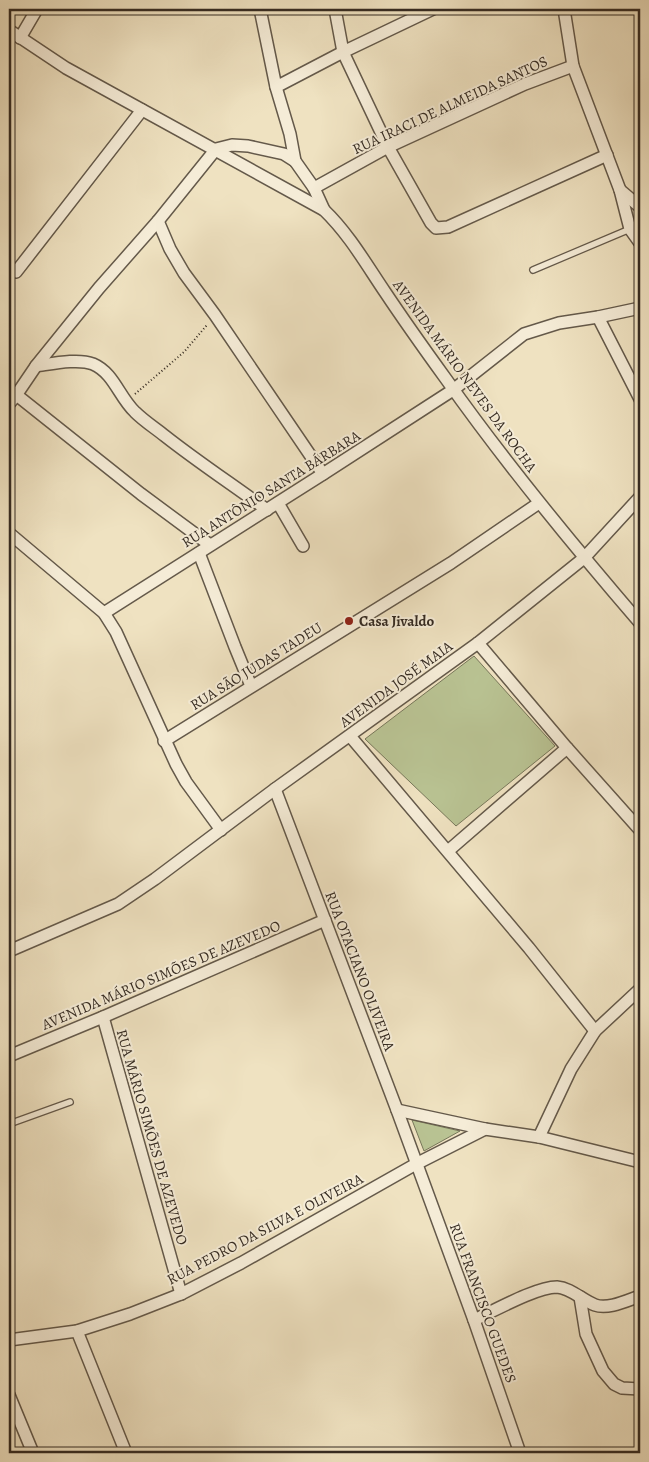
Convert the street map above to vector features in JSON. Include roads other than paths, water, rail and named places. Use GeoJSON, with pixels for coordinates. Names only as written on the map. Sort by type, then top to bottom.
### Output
{"type":"FeatureCollection","features":[{"type":"Feature","properties":{"kind":"street"},"geometry":{"type":"LineString","coordinates":[[20,38],[37,9]]}},
{"type":"Feature","properties":{"kind":"street"},"geometry":{"type":"LineString","coordinates":[[260,9],[276,87],[290,134],[295,161]]}},
{"type":"Feature","properties":{"kind":"street"},"geometry":{"type":"LineString","coordinates":[[336,9],[343,52],[388,147],[431,223],[436,228],[448,227],[607,155]]}},
{"type":"Feature","properties":{"kind":"street"},"geometry":{"type":"LineString","coordinates":[[276,87],[343,52],[433,9]]}},
{"type":"Feature","properties":{"kind":"street"},"geometry":{"type":"LineString","coordinates":[[564,9],[573,66],[620,190],[630,229],[640,243]]}},
{"type":"Feature","properties":{"kind":"street"},"geometry":{"type":"LineString","coordinates":[[9,30],[66,68],[324,210]]}},
{"type":"Feature","properties":{"kind":"street","name":"RUA IRACI DE ALMEIDA SANTOS"},"geometry":{"type":"LineString","coordinates":[[314,188],[388,147],[525,84],[573,66]]}},
{"type":"Feature","properties":{"kind":"street"},"geometry":{"type":"LineString","coordinates":[[16,272],[142,110]]}},
{"type":"Feature","properties":{"kind":"street"},"geometry":{"type":"LineString","coordinates":[[9,404],[13,392],[99,288],[158,221],[216,149],[232,145],[248,146],[284,154],[295,161],[314,188],[324,210]]}},
{"type":"Feature","properties":{"kind":"street"},"geometry":{"type":"LineString","coordinates":[[620,190],[640,207]]}},
{"type":"Feature","properties":{"kind":"street","name":"AVENIDA MÁRIO NEVES DA ROCHA"},"geometry":{"type":"LineString","coordinates":[[324,210],[336,221],[350,240],[453,390],[584,558],[640,622]]}},
{"type":"Feature","properties":{"kind":"street"},"geometry":{"type":"LineString","coordinates":[[158,221],[170,250],[184,273],[323,474]]}},
{"type":"Feature","properties":{"kind":"street","name":"RUA ANTÔNIO SANTA BÁRBARA"},"geometry":{"type":"LineString","coordinates":[[104,613],[453,390],[524,334],[559,323],[640,308]]}},
{"type":"Feature","properties":{"kind":"street"},"geometry":{"type":"LineString","coordinates":[[598,317],[640,399]]}},
{"type":"Feature","properties":{"kind":"street"},"geometry":{"type":"LineString","coordinates":[[36,366],[81,362],[91,363],[104,370],[135,412],[198,462],[267,510]]}},
{"type":"Feature","properties":{"kind":"street"},"geometry":{"type":"LineString","coordinates":[[13,392],[133,488],[210,545]]}},
{"type":"Feature","properties":{"kind":"street","name":"AVENIDA JOSÉ MAIA"},"geometry":{"type":"LineString","coordinates":[[9,951],[118,904],[155,878],[478,643],[584,558],[640,497]]}},
{"type":"Feature","properties":{"kind":"street"},"geometry":{"type":"LineString","coordinates":[[278,503],[303,546]]}},
{"type":"Feature","properties":{"kind":"street","name":"RUA SÃO JUDAS TADEU"},"geometry":{"type":"LineString","coordinates":[[164,741],[451,563],[540,503]]}},
{"type":"Feature","properties":{"kind":"street"},"geometry":{"type":"LineString","coordinates":[[9,533],[104,613],[116,632],[164,741],[186,782],[221,830]]}},
{"type":"Feature","properties":{"kind":"street"},"geometry":{"type":"LineString","coordinates":[[200,553],[235,647],[252,686]]}},
{"type":"Feature","properties":{"kind":"street"},"geometry":{"type":"LineString","coordinates":[[478,643],[640,830]]}},
{"type":"Feature","properties":{"kind":"street"},"geometry":{"type":"LineString","coordinates":[[350,736],[448,851],[595,1031]]}},
{"type":"Feature","properties":{"kind":"street"},"geometry":{"type":"LineString","coordinates":[[448,851],[567,748]]}},
{"type":"Feature","properties":{"kind":"street","name":"RUA OTACIANO OLIVEIRA"},"geometry":{"type":"LineString","coordinates":[[275,789],[416,1164]]}},
{"type":"Feature","properties":{"kind":"street","name":"AVENIDA MÁRIO SIMÕES DE AZEVEDO"},"geometry":{"type":"LineString","coordinates":[[9,1056],[325,920]]}},
{"type":"Feature","properties":{"kind":"street"},"geometry":{"type":"LineString","coordinates":[[539,1137],[572,1069],[595,1031],[640,989]]}},
{"type":"Feature","properties":{"kind":"street","name":"RUA MÁRIO SIMÕES DE AZEVEDO"},"geometry":{"type":"LineString","coordinates":[[103,1017],[180,1294]]}},
{"type":"Feature","properties":{"kind":"street"},"geometry":{"type":"LineString","coordinates":[[397,1110],[485,1129],[539,1137],[640,1162]]}},
{"type":"Feature","properties":{"kind":"street","name":"RUA PEDRO DA SILVA E OLIVEIRA"},"geometry":{"type":"LineString","coordinates":[[9,1340],[77,1331],[130,1314],[180,1294],[241,1263],[416,1164],[485,1129]]}},
{"type":"Feature","properties":{"kind":"street","name":"RUA FRANCISCO GUEDES"},"geometry":{"type":"LineString","coordinates":[[416,1164],[474,1320],[520,1453]]}},
{"type":"Feature","properties":{"kind":"street"},"geometry":{"type":"LineString","coordinates":[[474,1320],[549,1288],[559,1287],[597,1306],[607,1306],[640,1296]]}},
{"type":"Feature","properties":{"kind":"street"},"geometry":{"type":"LineString","coordinates":[[580,1297],[586,1334],[603,1372],[614,1384],[622,1388],[640,1389]]}},
{"type":"Feature","properties":{"kind":"street"},"geometry":{"type":"LineString","coordinates":[[77,1331],[126,1453]]}},
{"type":"Feature","properties":{"kind":"street"},"geometry":{"type":"LineString","coordinates":[[9,1395],[33,1453]]}},
{"type":"Feature","properties":{"kind":"lane"},"geometry":{"type":"LineString","coordinates":[[533,270],[630,229]]}},
{"type":"Feature","properties":{"kind":"lane"},"geometry":{"type":"LineString","coordinates":[[9,1124],[70,1102]]}},
{"type":"Feature","properties":{"kind":"place","name":"Casa Jivaldo"},"geometry":{"type":"Point","coordinates":[349,621]}}]}
